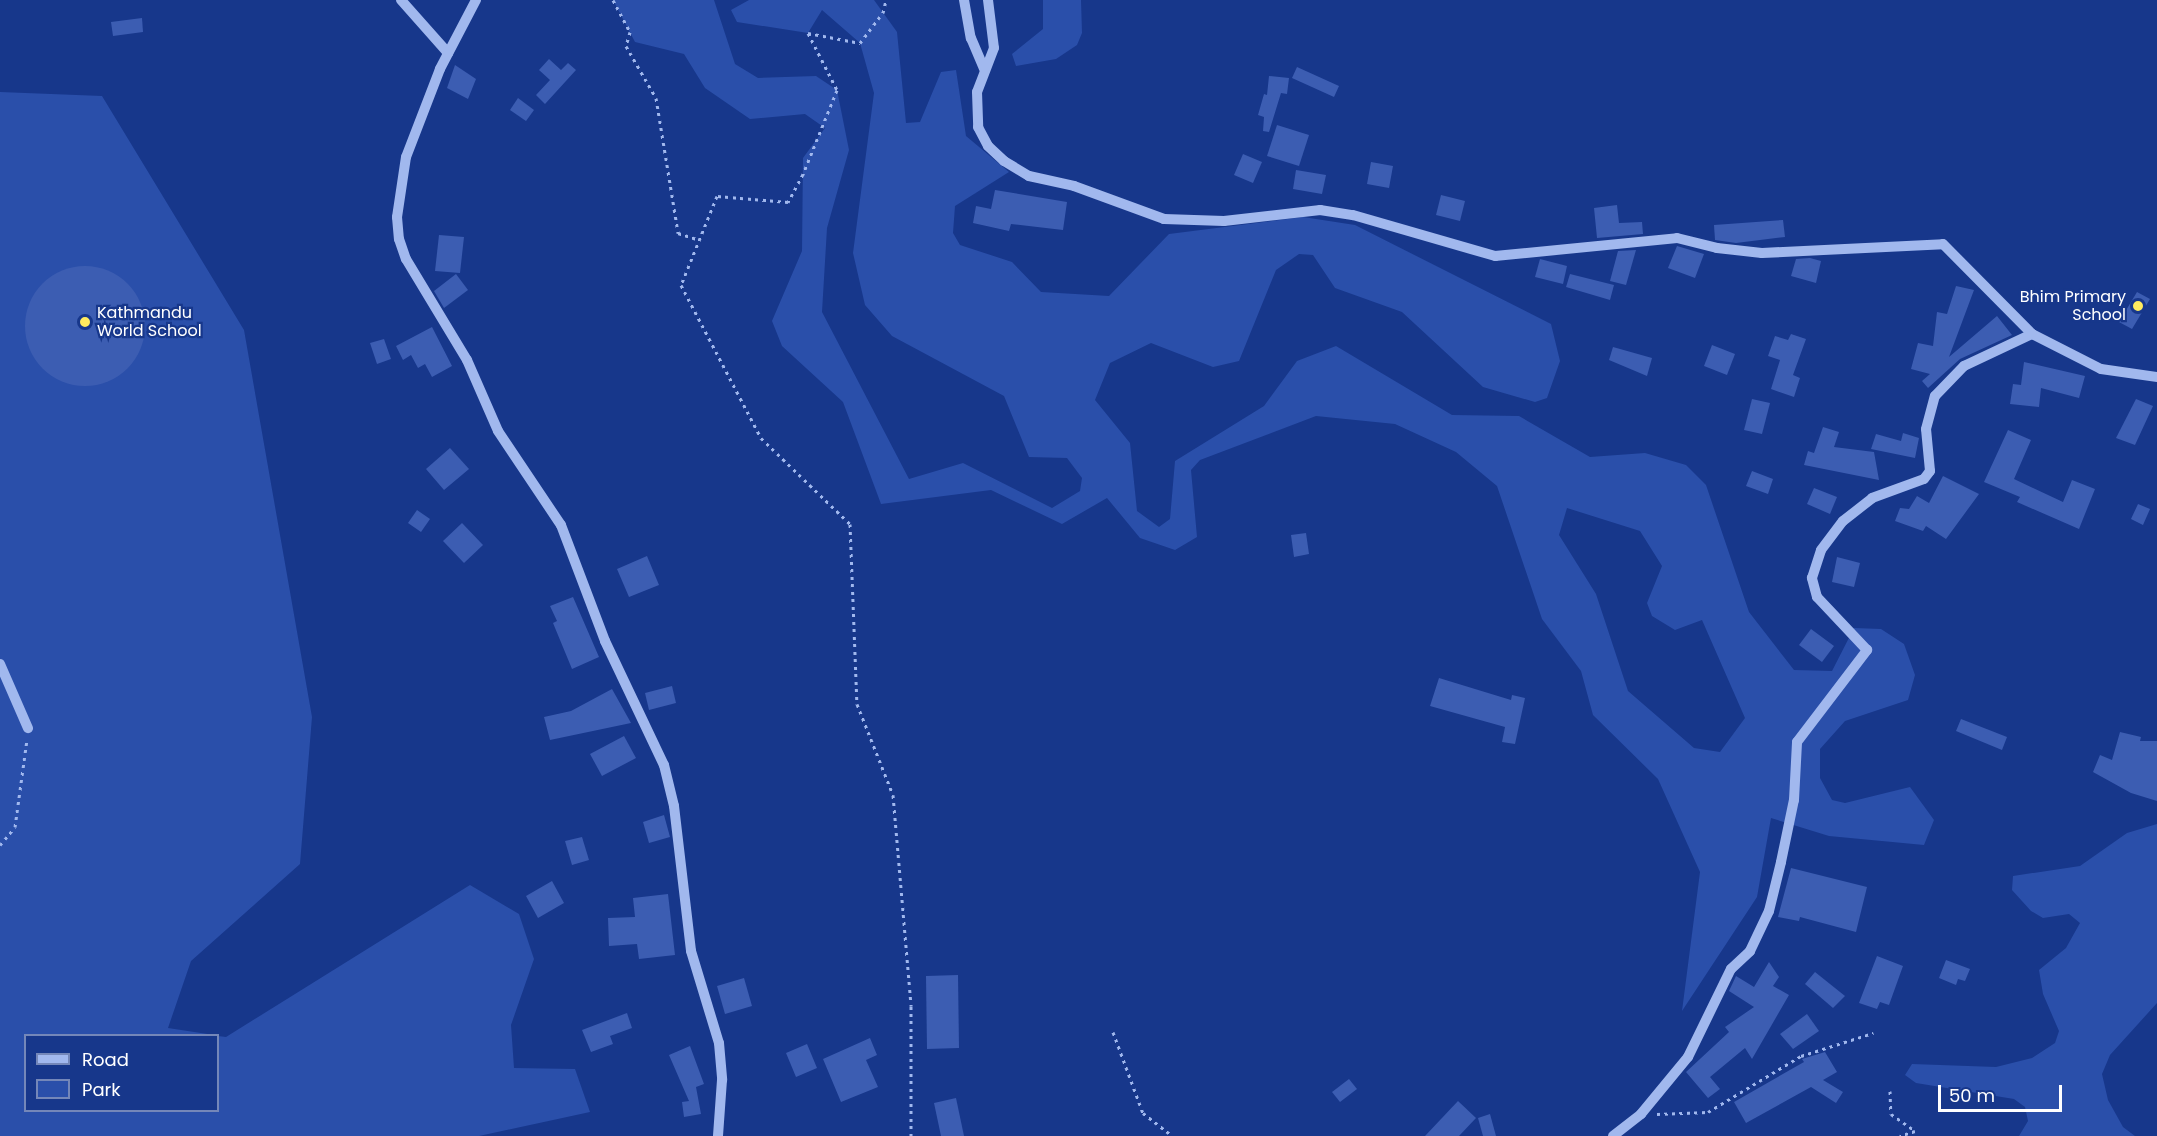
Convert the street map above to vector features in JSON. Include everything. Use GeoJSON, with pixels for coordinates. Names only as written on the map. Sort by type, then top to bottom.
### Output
{"type":"FeatureCollection","features":[{"type":"Feature","properties":{"kind":"street"},"geometry":{"type":"LineString","coordinates":[[401,0],[448,53]]}},
{"type":"Feature","properties":{"kind":"street"},"geometry":{"type":"LineString","coordinates":[[476,0],[448,53],[406,157],[397,217],[399,239],[406,259],[467,360],[498,431],[561,525],[605,641],[664,765],[674,806],[691,951],[719,1043],[722,1080],[718,1136]]}},
{"type":"Feature","properties":{"kind":"street"},"geometry":{"type":"LineString","coordinates":[[964,0],[971,38],[984,69]]}},
{"type":"Feature","properties":{"kind":"street"},"geometry":{"type":"LineString","coordinates":[[988,0],[994,48],[977,92],[978,127],[988,146],[1004,161],[1029,176],[1074,186],[1164,219],[1224,222],[1320,210],[1353,215],[1495,256],[1677,238],[1717,248],[1762,253],[1835,252],[1942,244],[2032,334],[2101,369],[2157,377]]}},
{"type":"Feature","properties":{"kind":"street"},"geometry":{"type":"LineString","coordinates":[[1613,1136],[1641,1114],[1688,1057],[1731,969],[1750,951],[1769,911],[1781,862],[1794,800],[1797,742],[1867,650],[1817,597],[1812,578],[1821,550],[1843,521],[1872,498],[1924,479],[1930,471],[1926,429],[1935,396],[1964,366],[2032,334]]}},
{"type":"Feature","properties":{"kind":"street"},"geometry":{"type":"LineString","coordinates":[[0,664],[28,728]]}},
{"type":"Feature","properties":{"kind":"path"},"geometry":{"type":"LineString","coordinates":[[613,0],[630,32],[626,46],[656,98],[678,233],[699,240]]}},
{"type":"Feature","properties":{"kind":"path"},"geometry":{"type":"LineString","coordinates":[[886,0],[883,13],[860,43],[808,33],[837,90],[788,202],[717,196],[681,285],[761,438],[850,524],[857,704],[893,795],[911,1006],[911,1136]]}},
{"type":"Feature","properties":{"kind":"path"},"geometry":{"type":"LineString","coordinates":[[0,846],[15,827],[28,728]]}},
{"type":"Feature","properties":{"kind":"path"},"geometry":{"type":"LineString","coordinates":[[1113,1032],[1143,1113],[1172,1136]]}},
{"type":"Feature","properties":{"kind":"path"},"geometry":{"type":"LineString","coordinates":[[1641,1114],[1708,1112],[1801,1056],[1873,1033]]}},
{"type":"Feature","properties":{"kind":"path"},"geometry":{"type":"LineString","coordinates":[[1890,1091],[1891,1114],[1915,1131],[1900,1136]]}},
{"type":"Feature","properties":{"kind":"green space"},"geometry":{"type":"Polygon","coordinates":[[[613,0],[714,0],[735,64],[758,78],[816,76],[837,90],[849,150],[827,228],[822,312],[909,479],[963,463],[1052,508],[1080,491],[1082,478],[1067,458],[1029,457],[1004,396],[892,336],[865,305],[853,253],[874,93],[860,43],[822,10],[808,33],[737,22],[731,10],[749,0],[874,0],[897,32],[906,123],[920,122],[941,72],[956,70],[966,136],[1009,172],[955,206],[953,233],[960,245],[1012,262],[1041,292],[1109,296],[1169,234],[1303,217],[1355,225],[1551,324],[1560,361],[1547,398],[1535,402],[1483,387],[1402,312],[1335,288],[1313,255],[1299,254],[1276,270],[1239,361],[1213,367],[1151,343],[1110,363],[1095,400],[1130,443],[1137,511],[1159,527],[1170,519],[1175,461],[1264,406],[1297,361],[1336,346],[1452,415],[1519,416],[1590,457],[1645,453],[1686,465],[1706,485],[1749,612],[1794,670],[1832,671],[1854,628],[1881,629],[1904,644],[1915,675],[1908,700],[1845,721],[1820,749],[1820,778],[1832,800],[1845,803],[1910,787],[1934,820],[1924,845],[1829,836],[1771,818],[1757,897],[1682,1011],[1700,872],[1658,779],[1593,715],[1581,671],[1542,619],[1497,486],[1456,452],[1395,424],[1316,416],[1200,460],[1191,470],[1197,537],[1175,550],[1140,538],[1107,498],[1062,524],[991,490],[881,504],[843,402],[782,346],[772,321],[802,251],[803,158],[825,128],[805,114],[750,119],[705,88],[684,54],[635,42],[613,0]],[[1567,508],[1559,535],[1596,594],[1628,691],[1694,748],[1720,752],[1745,718],[1702,620],[1675,630],[1652,616],[1647,603],[1662,566],[1640,531],[1567,508]]]}},
{"type":"Feature","properties":{"kind":"green space"},"geometry":{"type":"Polygon","coordinates":[[[1043,0],[1081,0],[1082,33],[1077,45],[1056,59],[1016,66],[1012,54],[1043,29],[1043,0]]]}},
{"type":"Feature","properties":{"kind":"green space"},"geometry":{"type":"Polygon","coordinates":[[[0,92],[102,96],[244,330],[312,717],[300,864],[191,961],[168,1028],[207,1034],[24,1034],[24,1112],[219,1112],[219,1036],[226,1037],[470,885],[519,914],[534,959],[511,1025],[514,1068],[575,1069],[590,1112],[479,1136],[0,1136],[0,92]]]}},
{"type":"Feature","properties":{"kind":"green space"},"geometry":{"type":"Polygon","coordinates":[[[2157,824],[2157,1003],[2110,1055],[2102,1074],[2108,1100],[2123,1127],[2135,1136],[2019,1136],[2028,1121],[2025,1107],[2014,1099],[1916,1083],[1905,1075],[1912,1064],[1996,1067],[2032,1058],[2055,1043],[2059,1031],[2043,994],[2039,970],[2066,948],[2080,923],[2069,914],[2043,918],[2031,911],[2012,890],[2013,876],[2080,866],[2127,833],[2157,824]]]}},
{"type":"Feature","properties":{"kind":"building"},"geometry":{"type":"Polygon","coordinates":[[[142,18],[143,32],[113,36],[111,22],[142,18]]]}},
{"type":"Feature","properties":{"kind":"building"},"geometry":{"type":"Polygon","coordinates":[[[549,59],[561,70],[568,63],[576,70],[545,104],[536,95],[550,80],[539,70],[549,59]]]}},
{"type":"Feature","properties":{"kind":"building"},"geometry":{"type":"Polygon","coordinates":[[[455,65],[476,79],[468,99],[447,88],[455,65]]]}},
{"type":"Feature","properties":{"kind":"building"},"geometry":{"type":"Polygon","coordinates":[[[1297,67],[1339,86],[1334,97],[1292,78],[1297,67]]]}},
{"type":"Feature","properties":{"kind":"building"},"geometry":{"type":"Polygon","coordinates":[[[1269,76],[1289,78],[1287,94],[1281,93],[1269,132],[1263,131],[1264,117],[1258,115],[1264,94],[1267,95],[1269,76]]]}},
{"type":"Feature","properties":{"kind":"building"},"geometry":{"type":"Polygon","coordinates":[[[518,98],[534,110],[526,121],[510,110],[518,98]]]}},
{"type":"Feature","properties":{"kind":"building"},"geometry":{"type":"Polygon","coordinates":[[[1277,125],[1309,135],[1299,166],[1267,156],[1277,125]]]}},
{"type":"Feature","properties":{"kind":"building"},"geometry":{"type":"Polygon","coordinates":[[[1243,154],[1262,162],[1253,183],[1234,175],[1243,154]]]}},
{"type":"Feature","properties":{"kind":"building"},"geometry":{"type":"Polygon","coordinates":[[[1371,162],[1393,166],[1389,188],[1367,184],[1371,162]]]}},
{"type":"Feature","properties":{"kind":"building"},"geometry":{"type":"Polygon","coordinates":[[[1296,170],[1326,175],[1322,194],[1293,189],[1296,170]]]}},
{"type":"Feature","properties":{"kind":"building"},"geometry":{"type":"Polygon","coordinates":[[[995,190],[1067,202],[1063,230],[1011,224],[1009,231],[973,223],[976,206],[991,209],[995,190]]]}},
{"type":"Feature","properties":{"kind":"building"},"geometry":{"type":"Polygon","coordinates":[[[1441,195],[1465,201],[1460,221],[1436,215],[1441,195]]]}},
{"type":"Feature","properties":{"kind":"building"},"geometry":{"type":"Polygon","coordinates":[[[1617,205],[1619,223],[1642,222],[1643,234],[1597,238],[1594,208],[1617,205]]]}},
{"type":"Feature","properties":{"kind":"building"},"geometry":{"type":"Polygon","coordinates":[[[1783,220],[1785,237],[1736,243],[1715,240],[1714,225],[1783,220]]]}},
{"type":"Feature","properties":{"kind":"building"},"geometry":{"type":"Polygon","coordinates":[[[439,235],[464,237],[460,273],[435,271],[439,235]]]}},
{"type":"Feature","properties":{"kind":"building"},"geometry":{"type":"Polygon","coordinates":[[[1677,246],[1704,254],[1695,278],[1668,268],[1677,246]]]}},
{"type":"Feature","properties":{"kind":"building"},"geometry":{"type":"Polygon","coordinates":[[[1636,250],[1626,285],[1610,281],[1618,251],[1636,250]]]}},
{"type":"Feature","properties":{"kind":"building"},"geometry":{"type":"Polygon","coordinates":[[[1810,258],[1821,261],[1816,283],[1791,276],[1796,259],[1810,258]]]}},
{"type":"Feature","properties":{"kind":"building"},"geometry":{"type":"Polygon","coordinates":[[[1540,259],[1567,266],[1563,284],[1535,277],[1540,259]]]}},
{"type":"Feature","properties":{"kind":"building","name":"Kathmandu World School"},"geometry":{"type":"Polygon","coordinates":[[[85,266],[108,270],[128,283],[141,303],[145,326],[141,349],[128,369],[108,382],[85,386],[62,382],[42,369],[29,349],[25,326],[29,303],[42,283],[62,270],[85,266]]]}},
{"type":"Feature","properties":{"kind":"building"},"geometry":{"type":"Polygon","coordinates":[[[456,274],[468,290],[444,308],[434,291],[456,274]]]}},
{"type":"Feature","properties":{"kind":"building"},"geometry":{"type":"Polygon","coordinates":[[[1570,274],[1614,285],[1610,300],[1566,287],[1570,274]]]}},
{"type":"Feature","properties":{"kind":"building"},"geometry":{"type":"Polygon","coordinates":[[[1956,286],[1974,290],[1949,357],[1997,316],[2012,335],[1960,359],[1928,388],[1922,381],[1930,374],[1911,369],[1918,343],[1933,346],[1937,312],[1947,314],[1956,286]]]}},
{"type":"Feature","properties":{"kind":"building"},"geometry":{"type":"Polygon","coordinates":[[[2137,292],[2150,299],[2132,329],[2119,322],[2137,292]]]}},
{"type":"Feature","properties":{"kind":"building"},"geometry":{"type":"Polygon","coordinates":[[[432,327],[452,366],[432,377],[425,364],[418,368],[411,355],[403,360],[396,346],[432,327]]]}},
{"type":"Feature","properties":{"kind":"building"},"geometry":{"type":"Polygon","coordinates":[[[1791,334],[1806,339],[1793,375],[1800,378],[1794,397],[1771,389],[1780,360],[1768,356],[1775,336],[1788,340],[1791,334]]]}},
{"type":"Feature","properties":{"kind":"building"},"geometry":{"type":"Polygon","coordinates":[[[384,339],[391,359],[377,364],[370,343],[384,339]]]}},
{"type":"Feature","properties":{"kind":"building"},"geometry":{"type":"Polygon","coordinates":[[[1712,345],[1735,354],[1727,375],[1704,366],[1712,345]]]}},
{"type":"Feature","properties":{"kind":"building"},"geometry":{"type":"Polygon","coordinates":[[[1613,347],[1652,358],[1647,376],[1609,360],[1613,347]]]}},
{"type":"Feature","properties":{"kind":"building"},"geometry":{"type":"Polygon","coordinates":[[[2024,362],[2085,376],[2079,398],[2041,388],[2039,407],[2010,404],[2013,384],[2021,385],[2024,362]]]}},
{"type":"Feature","properties":{"kind":"building"},"geometry":{"type":"Polygon","coordinates":[[[1752,399],[1770,403],[1762,434],[1744,430],[1752,399]]]}},
{"type":"Feature","properties":{"kind":"building"},"geometry":{"type":"Polygon","coordinates":[[[2136,399],[2153,406],[2135,445],[2116,438],[2136,399]]]}},
{"type":"Feature","properties":{"kind":"building"},"geometry":{"type":"Polygon","coordinates":[[[1823,427],[1839,432],[1834,447],[1874,452],[1879,480],[1804,465],[1808,451],[1814,453],[1823,427]]]}},
{"type":"Feature","properties":{"kind":"building"},"geometry":{"type":"Polygon","coordinates":[[[2008,430],[2031,440],[2014,479],[2063,502],[2072,480],[2095,489],[2079,529],[2017,502],[2020,497],[1984,482],[2008,430]]]}},
{"type":"Feature","properties":{"kind":"building"},"geometry":{"type":"Polygon","coordinates":[[[1903,433],[1919,438],[1915,458],[1871,449],[1876,434],[1901,441],[1903,433]]]}},
{"type":"Feature","properties":{"kind":"building"},"geometry":{"type":"Polygon","coordinates":[[[450,448],[469,469],[444,490],[426,469],[450,448]]]}},
{"type":"Feature","properties":{"kind":"building"},"geometry":{"type":"Polygon","coordinates":[[[1752,471],[1773,479],[1768,494],[1746,486],[1752,471]]]}},
{"type":"Feature","properties":{"kind":"building"},"geometry":{"type":"Polygon","coordinates":[[[1943,476],[1979,494],[1946,539],[1926,526],[1923,531],[1895,521],[1900,508],[1909,509],[1917,496],[1929,503],[1943,476]]]}},
{"type":"Feature","properties":{"kind":"building"},"geometry":{"type":"Polygon","coordinates":[[[1814,488],[1837,497],[1830,514],[1807,504],[1814,488]]]}},
{"type":"Feature","properties":{"kind":"building"},"geometry":{"type":"Polygon","coordinates":[[[2138,504],[2150,509],[2143,525],[2131,519],[2138,504]]]}},
{"type":"Feature","properties":{"kind":"building"},"geometry":{"type":"Polygon","coordinates":[[[417,510],[430,519],[421,532],[408,523],[417,510]]]}},
{"type":"Feature","properties":{"kind":"building"},"geometry":{"type":"Polygon","coordinates":[[[462,523],[483,545],[464,563],[443,541],[462,523]]]}},
{"type":"Feature","properties":{"kind":"building"},"geometry":{"type":"Polygon","coordinates":[[[1306,533],[1309,554],[1294,557],[1291,535],[1306,533]]]}},
{"type":"Feature","properties":{"kind":"building"},"geometry":{"type":"Polygon","coordinates":[[[647,556],[659,585],[629,597],[617,569],[647,556]]]}},
{"type":"Feature","properties":{"kind":"building"},"geometry":{"type":"Polygon","coordinates":[[[1837,557],[1860,563],[1854,587],[1832,582],[1837,557]]]}},
{"type":"Feature","properties":{"kind":"building"},"geometry":{"type":"Polygon","coordinates":[[[573,597],[599,657],[572,669],[553,623],[557,621],[550,606],[573,597]]]}},
{"type":"Feature","properties":{"kind":"building"},"geometry":{"type":"Polygon","coordinates":[[[1811,629],[1834,646],[1822,662],[1799,645],[1811,629]]]}},
{"type":"Feature","properties":{"kind":"building"},"geometry":{"type":"Polygon","coordinates":[[[1439,678],[1511,700],[1512,695],[1525,698],[1515,744],[1502,742],[1505,727],[1430,706],[1439,678]]]}},
{"type":"Feature","properties":{"kind":"building"},"geometry":{"type":"Polygon","coordinates":[[[672,686],[676,703],[649,710],[645,693],[672,686]]]}},
{"type":"Feature","properties":{"kind":"building"},"geometry":{"type":"Polygon","coordinates":[[[612,689],[631,723],[550,740],[544,717],[571,711],[612,689]]]}},
{"type":"Feature","properties":{"kind":"building"},"geometry":{"type":"Polygon","coordinates":[[[1961,719],[2007,737],[2002,750],[1956,731],[1961,719]]]}},
{"type":"Feature","properties":{"kind":"building"},"geometry":{"type":"Polygon","coordinates":[[[2120,732],[2141,737],[2140,741],[2157,741],[2157,801],[2131,793],[2093,772],[2100,755],[2112,760],[2120,732]]]}},
{"type":"Feature","properties":{"kind":"building"},"geometry":{"type":"Polygon","coordinates":[[[624,736],[636,758],[602,776],[590,754],[624,736]]]}},
{"type":"Feature","properties":{"kind":"building"},"geometry":{"type":"Polygon","coordinates":[[[664,815],[670,837],[649,843],[643,822],[664,815]]]}},
{"type":"Feature","properties":{"kind":"building"},"geometry":{"type":"Polygon","coordinates":[[[582,837],[589,860],[572,865],[565,841],[582,837]]]}},
{"type":"Feature","properties":{"kind":"building"},"geometry":{"type":"Polygon","coordinates":[[[1791,868],[1867,887],[1856,932],[1800,917],[1799,921],[1778,917],[1791,868]]]}},
{"type":"Feature","properties":{"kind":"building"},"geometry":{"type":"Polygon","coordinates":[[[552,881],[564,903],[538,918],[526,896],[552,881]]]}},
{"type":"Feature","properties":{"kind":"building"},"geometry":{"type":"Polygon","coordinates":[[[668,894],[675,955],[639,959],[637,944],[609,946],[608,918],[635,917],[633,898],[668,894]]]}},
{"type":"Feature","properties":{"kind":"building"},"geometry":{"type":"Polygon","coordinates":[[[1877,956],[1903,966],[1889,1005],[1880,1002],[1877,1009],[1859,1003],[1877,956]]]}},
{"type":"Feature","properties":{"kind":"building"},"geometry":{"type":"Polygon","coordinates":[[[1946,960],[1970,969],[1965,981],[1958,979],[1956,985],[1939,978],[1946,960]]]}},
{"type":"Feature","properties":{"kind":"building"},"geometry":{"type":"Polygon","coordinates":[[[1769,962],[1779,977],[1773,986],[1789,995],[1752,1059],[1745,1048],[1710,1077],[1720,1089],[1708,1098],[1686,1072],[1729,1032],[1725,1027],[1754,1007],[1729,991],[1736,976],[1754,987],[1769,962]]]}},
{"type":"Feature","properties":{"kind":"building"},"geometry":{"type":"Polygon","coordinates":[[[1815,972],[1845,996],[1833,1008],[1805,984],[1815,972]]]}},
{"type":"Feature","properties":{"kind":"building"},"geometry":{"type":"Polygon","coordinates":[[[958,975],[959,1048],[927,1049],[926,976],[958,975]]]}},
{"type":"Feature","properties":{"kind":"building"},"geometry":{"type":"Polygon","coordinates":[[[744,978],[752,1006],[725,1014],[717,986],[744,978]]]}},
{"type":"Feature","properties":{"kind":"building"},"geometry":{"type":"Polygon","coordinates":[[[627,1013],[632,1028],[610,1036],[613,1044],[591,1052],[582,1030],[627,1013]]]}},
{"type":"Feature","properties":{"kind":"building"},"geometry":{"type":"Polygon","coordinates":[[[1807,1014],[1819,1031],[1793,1049],[1780,1034],[1807,1014]]]}},
{"type":"Feature","properties":{"kind":"building"},"geometry":{"type":"Polygon","coordinates":[[[870,1038],[877,1055],[866,1060],[878,1087],[841,1102],[823,1059],[870,1038]]]}},
{"type":"Feature","properties":{"kind":"building"},"geometry":{"type":"Polygon","coordinates":[[[807,1044],[817,1068],[796,1077],[786,1053],[807,1044]]]}},
{"type":"Feature","properties":{"kind":"building"},"geometry":{"type":"Polygon","coordinates":[[[690,1046],[704,1084],[696,1087],[701,1114],[684,1117],[682,1102],[689,1101],[669,1055],[690,1046]]]}},
{"type":"Feature","properties":{"kind":"building"},"geometry":{"type":"Polygon","coordinates":[[[1825,1052],[1837,1072],[1823,1080],[1843,1092],[1836,1103],[1811,1087],[1746,1123],[1734,1102],[1804,1062],[1802,1059],[1825,1052]]]}},
{"type":"Feature","properties":{"kind":"building"},"geometry":{"type":"Polygon","coordinates":[[[1349,1079],[1357,1089],[1340,1102],[1332,1092],[1349,1079]]]}},
{"type":"Feature","properties":{"kind":"building"},"geometry":{"type":"Polygon","coordinates":[[[956,1098],[964,1136],[941,1136],[934,1103],[956,1098]]]}},
{"type":"Feature","properties":{"kind":"building"},"geometry":{"type":"Polygon","coordinates":[[[1458,1101],[1476,1118],[1459,1136],[1425,1136],[1458,1101]]]}},
{"type":"Feature","properties":{"kind":"building"},"geometry":{"type":"Polygon","coordinates":[[[1490,1114],[1496,1136],[1483,1136],[1478,1118],[1490,1114]]]}},
{"type":"Feature","properties":{"kind":"place","name":"Bhim Primary School"},"geometry":{"type":"Point","coordinates":[2138,306]}},
{"type":"Feature","properties":{"kind":"place","name":"Kathmandu World School"},"geometry":{"type":"Point","coordinates":[85,322]}}]}
